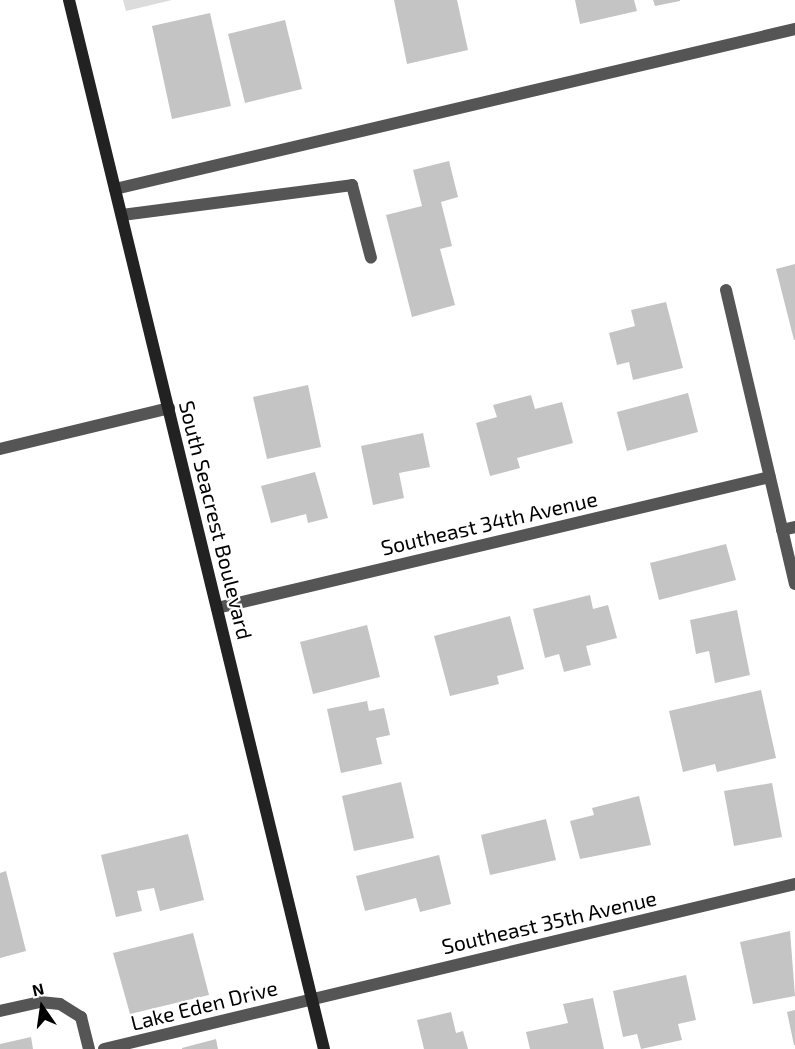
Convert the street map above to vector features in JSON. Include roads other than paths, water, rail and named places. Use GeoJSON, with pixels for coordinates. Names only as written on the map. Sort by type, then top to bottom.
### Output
{"type":"FeatureCollection","features":[{"type":"Feature","properties":{"kind":"street","name":"South Seacrest Boulevard"},"geometry":{"type":"LineString","coordinates":[[69,0],[324,1049]]}},
{"type":"Feature","properties":{"kind":"street"},"geometry":{"type":"LineString","coordinates":[[115,189],[795,29]]}},
{"type":"Feature","properties":{"kind":"street"},"geometry":{"type":"LineString","coordinates":[[122,215],[352,184],[371,258]]}},
{"type":"Feature","properties":{"kind":"street"},"geometry":{"type":"LineString","coordinates":[[726,290],[795,584]]}},
{"type":"Feature","properties":{"kind":"street"},"geometry":{"type":"LineString","coordinates":[[0,449],[169,408]]}},
{"type":"Feature","properties":{"kind":"street","name":"Southeast 34th Avenue"},"geometry":{"type":"LineString","coordinates":[[217,608],[770,477]]}},
{"type":"Feature","properties":{"kind":"street"},"geometry":{"type":"LineString","coordinates":[[782,530],[795,527]]}},
{"type":"Feature","properties":{"kind":"street","name":"Southeast 35th Avenue"},"geometry":{"type":"LineString","coordinates":[[312,998],[795,884]]}},
{"type":"Feature","properties":{"kind":"street","name":"Lake Eden Drive"},"geometry":{"type":"LineString","coordinates":[[104,1049],[312,998]]}},
{"type":"Feature","properties":{"kind":"street"},"geometry":{"type":"LineString","coordinates":[[0,1011],[40,1002],[60,1004],[81,1017],[89,1049]]}}]}
